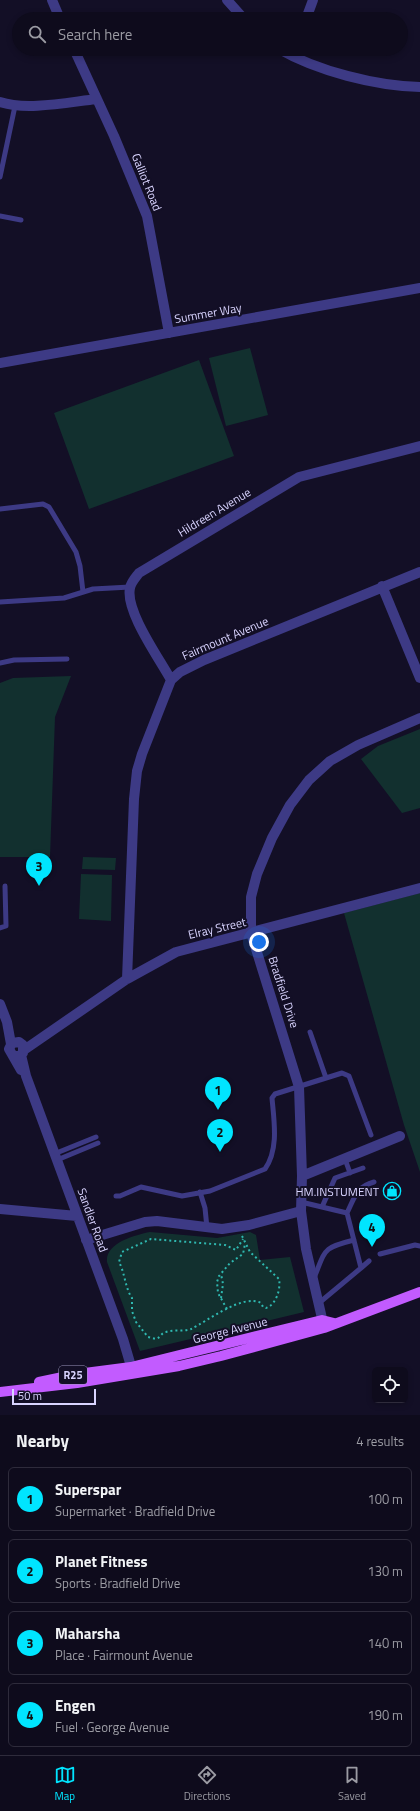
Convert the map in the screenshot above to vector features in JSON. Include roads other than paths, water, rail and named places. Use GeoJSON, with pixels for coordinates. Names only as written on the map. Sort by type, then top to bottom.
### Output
{"type":"FeatureCollection","features":[{"type":"Feature","properties":{"kind":"main road","name":"George Avenue"},"geometry":{"type":"LineString","coordinates":[[132,1370],[200,1361],[323,1324],[334,1323],[420,1292]]}},
{"type":"Feature","properties":{"kind":"main road","name":"R25"},"geometry":{"type":"LineString","coordinates":[[0,1392],[15,1389],[77,1383],[132,1370]]}},
{"type":"Feature","properties":{"kind":"street"},"geometry":{"type":"LineString","coordinates":[[52,0],[57,12]]}},
{"type":"Feature","properties":{"kind":"street"},"geometry":{"type":"LineString","coordinates":[[227,0],[238,12]]}},
{"type":"Feature","properties":{"kind":"street"},"geometry":{"type":"LineString","coordinates":[[309,12],[313,0]]}},
{"type":"Feature","properties":{"kind":"street","name":"Galliot Road"},"geometry":{"type":"LineString","coordinates":[[77,56],[147,216],[169,333]]}},
{"type":"Feature","properties":{"kind":"street"},"geometry":{"type":"LineString","coordinates":[[301,56],[344,75],[383,84],[420,87]]}},
{"type":"Feature","properties":{"kind":"street"},"geometry":{"type":"LineString","coordinates":[[0,102],[15,106],[97,99]]}},
{"type":"Feature","properties":{"kind":"street","name":"Summer Way"},"geometry":{"type":"LineString","coordinates":[[0,363],[420,288]]}},
{"type":"Feature","properties":{"kind":"street","name":"Hildreen Avenue"},"geometry":{"type":"LineString","coordinates":[[130,587],[139,573],[154,563],[299,477],[420,446]]}},
{"type":"Feature","properties":{"kind":"street","name":"Fairmount Avenue"},"geometry":{"type":"LineString","coordinates":[[171,680],[180,672],[204,660],[382,586],[420,572]]}},
{"type":"Feature","properties":{"kind":"street"},"geometry":{"type":"LineString","coordinates":[[382,586],[420,678]]}},
{"type":"Feature","properties":{"kind":"street"},"geometry":{"type":"LineString","coordinates":[[127,979],[134,799],[137,771],[145,744],[171,680],[132,612],[129,599],[130,587]]}},
{"type":"Feature","properties":{"kind":"street","name":"Bradfield Drive"},"geometry":{"type":"LineString","coordinates":[[323,1324],[313,1279],[301,1206],[302,1176],[299,1087],[251,933],[251,897],[257,874],[272,838],[299,792],[330,761],[358,745],[420,718]]}},
{"type":"Feature","properties":{"kind":"street","name":"Elray Street"},"geometry":{"type":"LineString","coordinates":[[13,1049],[40,1039],[127,979],[176,952],[420,888]]}},
{"type":"Feature","properties":{"kind":"street","name":"Sandler Road"},"geometry":{"type":"LineString","coordinates":[[0,1004],[7,1022],[13,1049],[26,1076],[132,1370]]}},
{"type":"Feature","properties":{"kind":"street"},"geometry":{"type":"LineString","coordinates":[[302,1176],[400,1136]]}},
{"type":"Feature","properties":{"kind":"street"},"geometry":{"type":"LineString","coordinates":[[86,1240],[145,1222],[157,1221],[207,1228],[238,1227],[301,1206]]}},
{"type":"Feature","properties":{"kind":"street"},"geometry":{"type":"LineString","coordinates":[[0,1209],[77,1216]]}},
{"type":"Feature","properties":{"kind":"lane"},"geometry":{"type":"LineString","coordinates":[[0,177],[15,106]]}},
{"type":"Feature","properties":{"kind":"lane"},"geometry":{"type":"LineString","coordinates":[[0,216],[21,220]]}},
{"type":"Feature","properties":{"kind":"lane"},"geometry":{"type":"LineString","coordinates":[[0,509],[42,504],[49,507],[76,552],[80,566],[83,592]]}},
{"type":"Feature","properties":{"kind":"lane"},"geometry":{"type":"LineString","coordinates":[[0,602],[64,598],[101,588],[130,587]]}},
{"type":"Feature","properties":{"kind":"lane"},"geometry":{"type":"LineString","coordinates":[[0,663],[14,660],[67,659]]}},
{"type":"Feature","properties":{"kind":"lane"},"geometry":{"type":"LineString","coordinates":[[0,928],[6,926],[5,886]]}},
{"type":"Feature","properties":{"kind":"lane"},"geometry":{"type":"LineString","coordinates":[[310,1032],[326,1078]]}},
{"type":"Feature","properties":{"kind":"lane"},"geometry":{"type":"LineString","coordinates":[[116,1196],[120,1196],[140,1187],[182,1196],[210,1191],[265,1170],[270,1162],[274,1146],[272,1098],[279,1091],[299,1087],[342,1073],[349,1076],[370,1135]]}},
{"type":"Feature","properties":{"kind":"lane"},"geometry":{"type":"LineString","coordinates":[[56,1157],[97,1140]]}},
{"type":"Feature","properties":{"kind":"lane"},"geometry":{"type":"LineString","coordinates":[[345,1158],[350,1173]]}},
{"type":"Feature","properties":{"kind":"lane"},"geometry":{"type":"LineString","coordinates":[[322,1207],[335,1178],[363,1168]]}},
{"type":"Feature","properties":{"kind":"lane"},"geometry":{"type":"LineString","coordinates":[[361,1268],[347,1213],[360,1188],[374,1182]]}},
{"type":"Feature","properties":{"kind":"lane"},"geometry":{"type":"LineString","coordinates":[[200,1192],[205,1208],[207,1228]]}},
{"type":"Feature","properties":{"kind":"lane"},"geometry":{"type":"LineString","coordinates":[[301,1206],[322,1207],[347,1213]]}},
{"type":"Feature","properties":{"kind":"lane"},"geometry":{"type":"LineString","coordinates":[[313,1279],[326,1250],[335,1245],[354,1240]]}},
{"type":"Feature","properties":{"kind":"lane"},"geometry":{"type":"LineString","coordinates":[[380,1254],[415,1245],[420,1246]]}},
{"type":"Feature","properties":{"kind":"lane"},"geometry":{"type":"LineString","coordinates":[[319,1304],[369,1261]]}},
{"type":"Feature","properties":{"kind":"place","name":"Maharsha"},"geometry":{"type":"Point","coordinates":[39,886]}},
{"type":"Feature","properties":{"kind":"place","name":"Superspar"},"geometry":{"type":"Point","coordinates":[218,1110]}},
{"type":"Feature","properties":{"kind":"place","name":"Planet Fitness"},"geometry":{"type":"Point","coordinates":[220,1152]}},
{"type":"Feature","properties":{"kind":"place","name":"HM.INSTUMENT"},"geometry":{"type":"Point","coordinates":[392,1191]}},
{"type":"Feature","properties":{"kind":"place","name":"Engen"},"geometry":{"type":"Point","coordinates":[372,1247]}}]}
